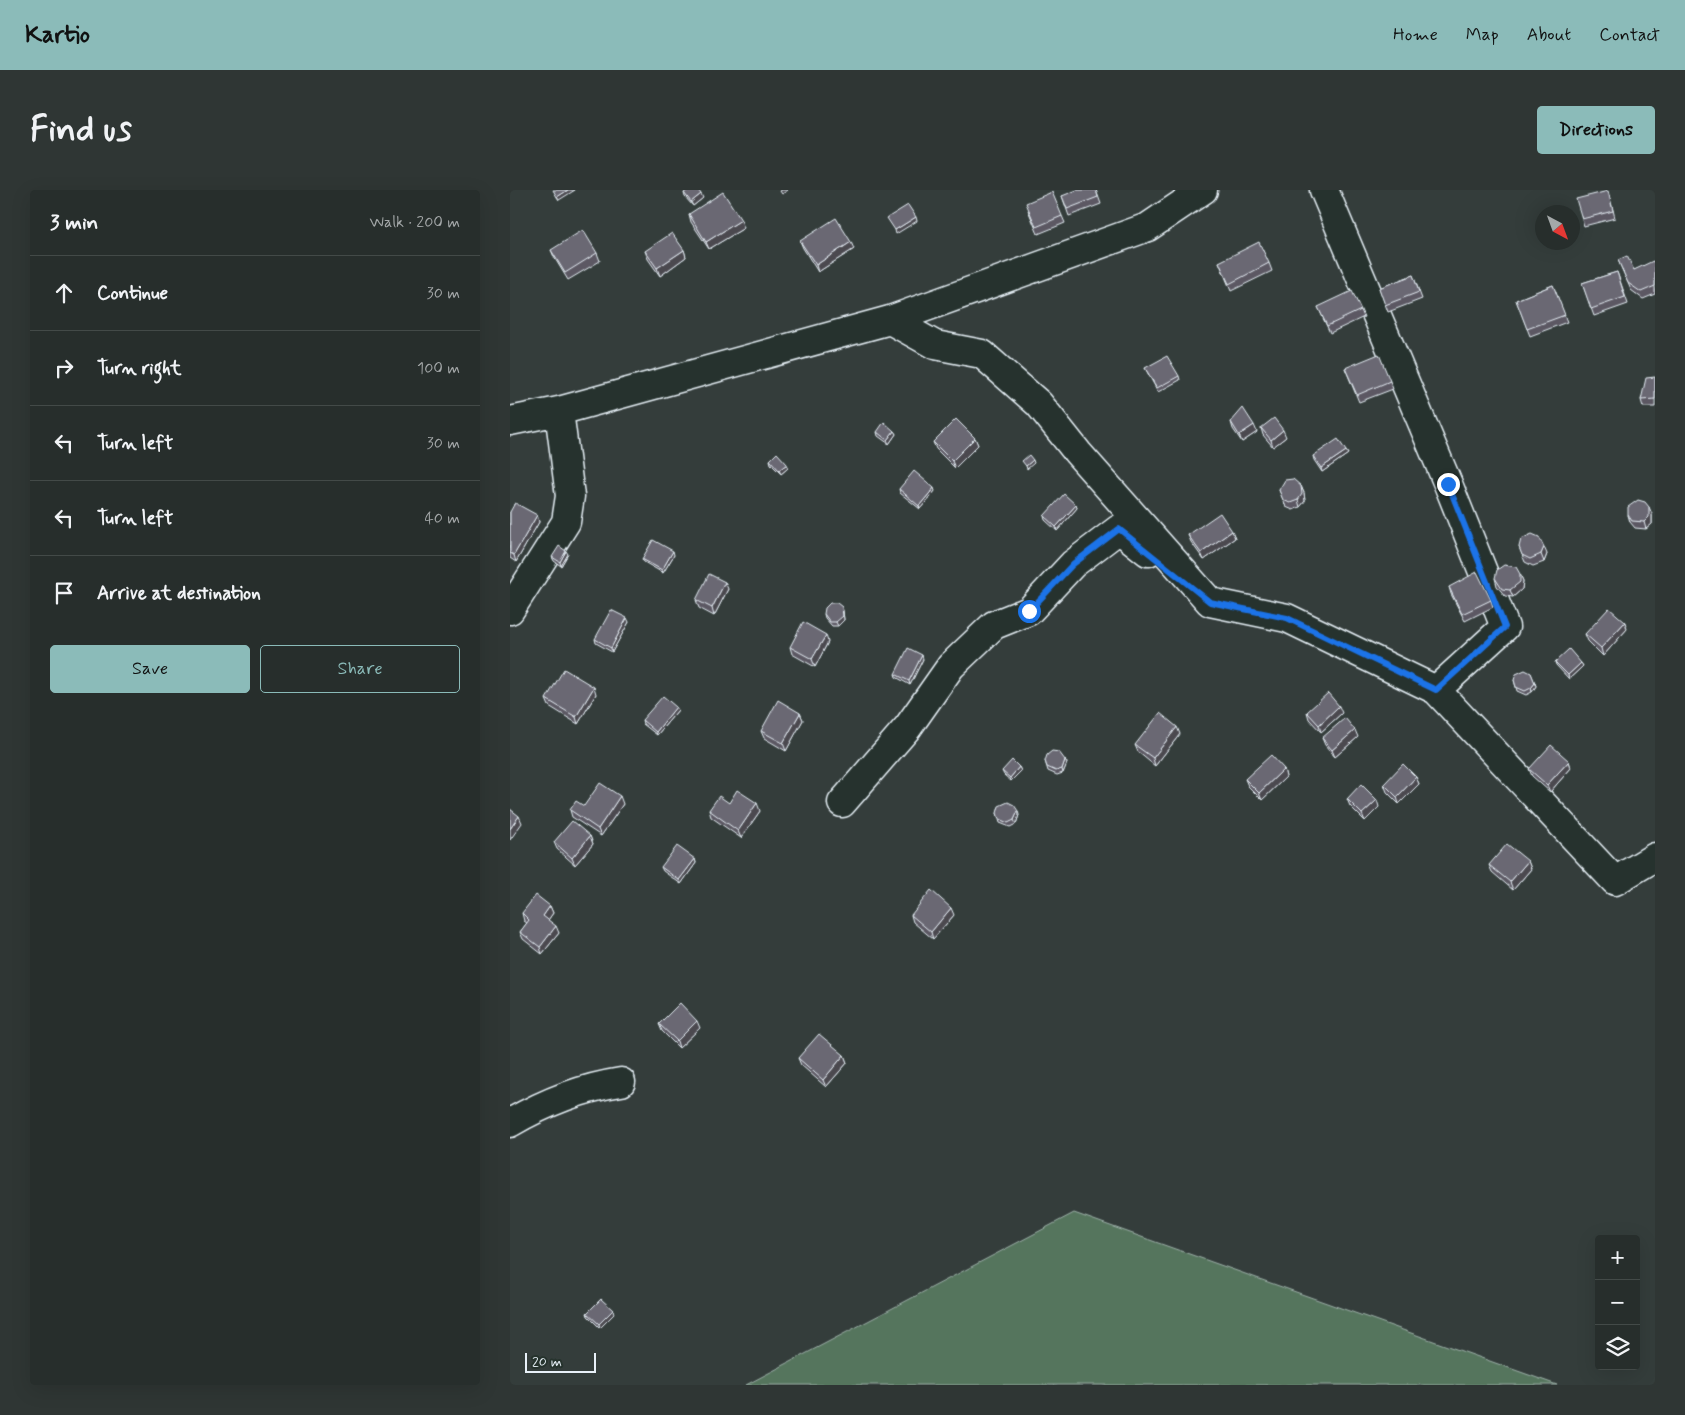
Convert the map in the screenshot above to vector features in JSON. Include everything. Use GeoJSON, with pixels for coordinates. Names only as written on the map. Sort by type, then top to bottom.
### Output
{"type":"FeatureCollection","features":[{"type":"Feature","properties":{"kind":"street"},"geometry":{"type":"LineString","coordinates":[[510,421],[558,411],[890,320],[1148,227],[1203,190]]}},
{"type":"Feature","properties":{"kind":"street"},"geometry":{"type":"LineString","coordinates":[[1324,190],[1448,484],[1505,627],[1436,690]]}},
{"type":"Feature","properties":{"kind":"street"},"geometry":{"type":"LineString","coordinates":[[890,320],[935,345],[982,354],[1039,404],[1078,453],[1210,602]]}},
{"type":"Feature","properties":{"kind":"street"},"geometry":{"type":"LineString","coordinates":[[510,610],[566,522],[570,496],[558,411]]}},
{"type":"Feature","properties":{"kind":"street"},"geometry":{"type":"LineString","coordinates":[[842,803],[908,727],[951,666],[994,625],[1029,611],[1073,564],[1119,529],[1210,602],[1287,618],[1436,690],[1615,881],[1655,857]]}},
{"type":"Feature","properties":{"kind":"street"},"geometry":{"type":"LineString","coordinates":[[510,1124],[538,1108],[593,1086],[621,1082]]}},
{"type":"Feature","properties":{"kind":"green space"},"geometry":{"type":"Polygon","coordinates":[[[1074,1213],[1557,1385],[746,1385],[1074,1213]]]}},
{"type":"Feature","properties":{"kind":"building"},"geometry":{"type":"Polygon","coordinates":[[[553,190],[568,190],[557,197],[553,190]]]}},
{"type":"Feature","properties":{"kind":"building"},"geometry":{"type":"Polygon","coordinates":[[[688,190],[698,190],[701,194],[691,202],[684,193],[688,190]]]}},
{"type":"Feature","properties":{"kind":"building"},"geometry":{"type":"Polygon","coordinates":[[[1077,190],[1096,190],[1098,197],[1067,209],[1062,196],[1077,190]]]}},
{"type":"Feature","properties":{"kind":"building"},"geometry":{"type":"Polygon","coordinates":[[[1608,191],[1613,211],[1582,219],[1580,205],[1578,205],[1576,199],[1608,191]]]}},
{"type":"Feature","properties":{"kind":"building"},"geometry":{"type":"Polygon","coordinates":[[[723,192],[741,220],[706,242],[689,214],[723,192]]]}},
{"type":"Feature","properties":{"kind":"building"},"geometry":{"type":"Polygon","coordinates":[[[1052,192],[1062,216],[1036,227],[1026,203],[1052,192]]]}},
{"type":"Feature","properties":{"kind":"building"},"geometry":{"type":"Polygon","coordinates":[[[908,205],[916,217],[895,230],[887,218],[908,205]]]}},
{"type":"Feature","properties":{"kind":"building"},"geometry":{"type":"Polygon","coordinates":[[[836,218],[851,242],[816,265],[800,241],[836,218]]]}},
{"type":"Feature","properties":{"kind":"building"},"geometry":{"type":"Polygon","coordinates":[[[583,230],[597,253],[565,273],[551,250],[583,230]]]}},
{"type":"Feature","properties":{"kind":"building"},"geometry":{"type":"Polygon","coordinates":[[[672,233],[684,250],[657,268],[645,251],[672,233]]]}},
{"type":"Feature","properties":{"kind":"building"},"geometry":{"type":"Polygon","coordinates":[[[1259,242],[1269,263],[1229,284],[1219,262],[1259,242]]]}},
{"type":"Feature","properties":{"kind":"building"},"geometry":{"type":"Polygon","coordinates":[[[1627,256],[1634,270],[1653,261],[1655,264],[1655,286],[1641,292],[1628,283],[1618,260],[1627,256]]]}},
{"type":"Feature","properties":{"kind":"building"},"geometry":{"type":"Polygon","coordinates":[[[1617,272],[1625,297],[1591,309],[1582,283],[1617,272]]]}},
{"type":"Feature","properties":{"kind":"building"},"geometry":{"type":"Polygon","coordinates":[[[1413,275],[1419,292],[1385,305],[1379,288],[1413,275]]]}},
{"type":"Feature","properties":{"kind":"building"},"geometry":{"type":"Polygon","coordinates":[[[1553,285],[1565,315],[1527,329],[1516,300],[1553,285]]]}},
{"type":"Feature","properties":{"kind":"building"},"geometry":{"type":"Polygon","coordinates":[[[1352,291],[1361,310],[1327,326],[1318,307],[1352,291]]]}},
{"type":"Feature","properties":{"kind":"building"},"geometry":{"type":"Polygon","coordinates":[[[1379,354],[1390,381],[1357,395],[1345,368],[1379,354]]]}},
{"type":"Feature","properties":{"kind":"building"},"geometry":{"type":"Polygon","coordinates":[[[1167,356],[1179,376],[1157,388],[1145,368],[1167,356]]]}},
{"type":"Feature","properties":{"kind":"building"},"geometry":{"type":"Polygon","coordinates":[[[1655,377],[1655,399],[1641,400],[1646,378],[1655,377]]]}},
{"type":"Feature","properties":{"kind":"building"},"geometry":{"type":"Polygon","coordinates":[[[1243,408],[1254,425],[1239,435],[1231,422],[1243,408]]]}},
{"type":"Feature","properties":{"kind":"building"},"geometry":{"type":"Polygon","coordinates":[[[1274,418],[1283,430],[1271,440],[1261,428],[1274,418]]]}},
{"type":"Feature","properties":{"kind":"building"},"geometry":{"type":"Polygon","coordinates":[[[956,419],[975,438],[952,461],[933,442],[956,419]]]}},
{"type":"Feature","properties":{"kind":"building"},"geometry":{"type":"Polygon","coordinates":[[[884,422],[894,431],[887,440],[877,432],[884,422]]]}},
{"type":"Feature","properties":{"kind":"building"},"geometry":{"type":"Polygon","coordinates":[[[1338,439],[1346,451],[1321,468],[1313,456],[1338,439]]]}},
{"type":"Feature","properties":{"kind":"building"},"geometry":{"type":"Polygon","coordinates":[[[777,453],[787,464],[779,470],[770,460],[777,453]]]}},
{"type":"Feature","properties":{"kind":"building"},"geometry":{"type":"Polygon","coordinates":[[[1029,455],[1033,460],[1026,466],[1022,461],[1029,455]]]}},
{"type":"Feature","properties":{"kind":"building"},"geometry":{"type":"Polygon","coordinates":[[[914,471],[934,488],[919,506],[899,489],[914,471]]]}},
{"type":"Feature","properties":{"kind":"building"},"geometry":{"type":"Polygon","coordinates":[[[1293,479],[1301,486],[1302,494],[1298,500],[1290,503],[1283,500],[1279,490],[1285,480],[1293,479]]]}},
{"type":"Feature","properties":{"kind":"building"},"geometry":{"type":"Polygon","coordinates":[[[1064,494],[1076,505],[1056,527],[1044,516],[1064,494]]]}},
{"type":"Feature","properties":{"kind":"building"},"geometry":{"type":"Polygon","coordinates":[[[1638,500],[1645,502],[1649,507],[1649,517],[1644,522],[1632,521],[1628,515],[1628,507],[1638,500]]]}},
{"type":"Feature","properties":{"kind":"building"},"geometry":{"type":"Polygon","coordinates":[[[515,503],[537,515],[514,555],[510,553],[510,512],[515,503]]]}},
{"type":"Feature","properties":{"kind":"building"},"geometry":{"type":"Polygon","coordinates":[[[1220,513],[1232,531],[1201,553],[1188,535],[1220,513]]]}},
{"type":"Feature","properties":{"kind":"building"},"geometry":{"type":"Polygon","coordinates":[[[1532,534],[1539,537],[1544,547],[1541,554],[1530,559],[1522,555],[1519,547],[1521,539],[1532,534]]]}},
{"type":"Feature","properties":{"kind":"building"},"geometry":{"type":"Polygon","coordinates":[[[653,540],[673,551],[662,570],[642,559],[653,540]]]}},
{"type":"Feature","properties":{"kind":"building"},"geometry":{"type":"Polygon","coordinates":[[[559,546],[566,551],[560,562],[552,557],[559,546]]]}},
{"type":"Feature","properties":{"kind":"building"},"geometry":{"type":"Polygon","coordinates":[[[1504,565],[1516,567],[1520,574],[1520,582],[1510,590],[1502,589],[1495,578],[1497,570],[1504,565]]]}},
{"type":"Feature","properties":{"kind":"building"},"geometry":{"type":"Polygon","coordinates":[[[1477,572],[1491,600],[1462,614],[1449,587],[1477,572]]]}},
{"type":"Feature","properties":{"kind":"building"},"geometry":{"type":"Polygon","coordinates":[[[709,574],[725,582],[712,608],[696,600],[709,574]]]}},
{"type":"Feature","properties":{"kind":"building"},"geometry":{"type":"Polygon","coordinates":[[[830,603],[837,603],[842,607],[843,616],[836,622],[830,622],[824,614],[825,608],[830,603]]]}},
{"type":"Feature","properties":{"kind":"building"},"geometry":{"type":"Polygon","coordinates":[[[1609,608],[1625,622],[1601,648],[1585,634],[1609,608]]]}},
{"type":"Feature","properties":{"kind":"building"},"geometry":{"type":"Polygon","coordinates":[[[611,610],[627,618],[611,648],[595,639],[611,610]]]}},
{"type":"Feature","properties":{"kind":"building"},"geometry":{"type":"Polygon","coordinates":[[[803,622],[826,635],[812,659],[790,647],[803,622]]]}},
{"type":"Feature","properties":{"kind":"building"},"geometry":{"type":"Polygon","coordinates":[[[908,648],[922,655],[909,681],[895,674],[908,648]]]}},
{"type":"Feature","properties":{"kind":"building"},"geometry":{"type":"Polygon","coordinates":[[[1569,649],[1581,663],[1568,675],[1555,662],[1569,649]]]}},
{"type":"Feature","properties":{"kind":"building"},"geometry":{"type":"Polygon","coordinates":[[[564,669],[594,687],[576,717],[546,699],[564,669]]]}},
{"type":"Feature","properties":{"kind":"building"},"geometry":{"type":"Polygon","coordinates":[[[1525,670],[1531,673],[1535,683],[1525,691],[1516,687],[1514,680],[1516,674],[1525,670]]]}},
{"type":"Feature","properties":{"kind":"building"},"geometry":{"type":"Polygon","coordinates":[[[1328,693],[1339,706],[1319,725],[1307,712],[1328,693]]]}},
{"type":"Feature","properties":{"kind":"building"},"geometry":{"type":"Polygon","coordinates":[[[663,696],[676,707],[656,732],[642,720],[663,696]]]}},
{"type":"Feature","properties":{"kind":"building"},"geometry":{"type":"Polygon","coordinates":[[[778,700],[800,713],[783,743],[761,731],[778,700]]]}},
{"type":"Feature","properties":{"kind":"building"},"geometry":{"type":"Polygon","coordinates":[[[1160,713],[1177,727],[1153,758],[1135,745],[1160,713]]]}},
{"type":"Feature","properties":{"kind":"building"},"geometry":{"type":"Polygon","coordinates":[[[1345,718],[1355,730],[1332,750],[1322,738],[1345,718]]]}},
{"type":"Feature","properties":{"kind":"building"},"geometry":{"type":"Polygon","coordinates":[[[1551,745],[1569,761],[1547,785],[1529,769],[1551,745]]]}},
{"type":"Feature","properties":{"kind":"building"},"geometry":{"type":"Polygon","coordinates":[[[1052,751],[1059,752],[1065,760],[1062,769],[1056,771],[1047,767],[1045,761],[1047,755],[1052,751]]]}},
{"type":"Feature","properties":{"kind":"building"},"geometry":{"type":"Polygon","coordinates":[[[1271,755],[1284,769],[1259,793],[1245,779],[1271,755]]]}},
{"type":"Feature","properties":{"kind":"building"},"geometry":{"type":"Polygon","coordinates":[[[1012,760],[1019,767],[1010,778],[1002,771],[1012,760]]]}},
{"type":"Feature","properties":{"kind":"building"},"geometry":{"type":"Polygon","coordinates":[[[1403,764],[1416,777],[1397,797],[1384,784],[1403,764]]]}},
{"type":"Feature","properties":{"kind":"building"},"geometry":{"type":"Polygon","coordinates":[[[600,783],[620,796],[598,829],[570,810],[576,801],[584,806],[600,783]]]}},
{"type":"Feature","properties":{"kind":"building"},"geometry":{"type":"Polygon","coordinates":[[[1361,784],[1377,800],[1362,814],[1347,799],[1361,784]]]}},
{"type":"Feature","properties":{"kind":"building"},"geometry":{"type":"Polygon","coordinates":[[[737,790],[757,803],[738,831],[709,810],[719,796],[729,803],[737,790]]]}},
{"type":"Feature","properties":{"kind":"building"},"geometry":{"type":"Polygon","coordinates":[[[1008,802],[1014,805],[1018,811],[1014,820],[1008,823],[999,819],[997,813],[999,806],[1008,802]]]}},
{"type":"Feature","properties":{"kind":"building"},"geometry":{"type":"Polygon","coordinates":[[[510,809],[519,816],[510,829],[510,809]]]}},
{"type":"Feature","properties":{"kind":"building"},"geometry":{"type":"Polygon","coordinates":[[[572,821],[590,836],[572,858],[554,842],[572,821]]]}},
{"type":"Feature","properties":{"kind":"building"},"geometry":{"type":"Polygon","coordinates":[[[1507,844],[1528,861],[1510,882],[1489,865],[1507,844]]]}},
{"type":"Feature","properties":{"kind":"building"},"geometry":{"type":"Polygon","coordinates":[[[677,846],[695,859],[679,880],[661,867],[677,846]]]}},
{"type":"Feature","properties":{"kind":"building"},"geometry":{"type":"Polygon","coordinates":[[[931,890],[951,908],[931,932],[911,915],[931,890]]]}},
{"type":"Feature","properties":{"kind":"building"},"geometry":{"type":"Polygon","coordinates":[[[536,895],[550,906],[543,916],[556,926],[540,947],[520,932],[529,920],[522,913],[536,895]]]}},
{"type":"Feature","properties":{"kind":"building"},"geometry":{"type":"Polygon","coordinates":[[[680,1003],[697,1021],[677,1041],[659,1024],[680,1003]]]}},
{"type":"Feature","properties":{"kind":"building"},"geometry":{"type":"Polygon","coordinates":[[[819,1034],[844,1055],[823,1080],[798,1058],[819,1034]]]}},
{"type":"Feature","properties":{"kind":"building"},"geometry":{"type":"Polygon","coordinates":[[[601,1299],[613,1310],[599,1324],[587,1313],[601,1299]]]}},
{"type":"Feature","properties":{"kind":"route"},"geometry":{"type":"LineString","coordinates":[[1029,611],[1073,564],[1119,529],[1210,602],[1287,618],[1436,690],[1505,627],[1448,484]]}}]}
